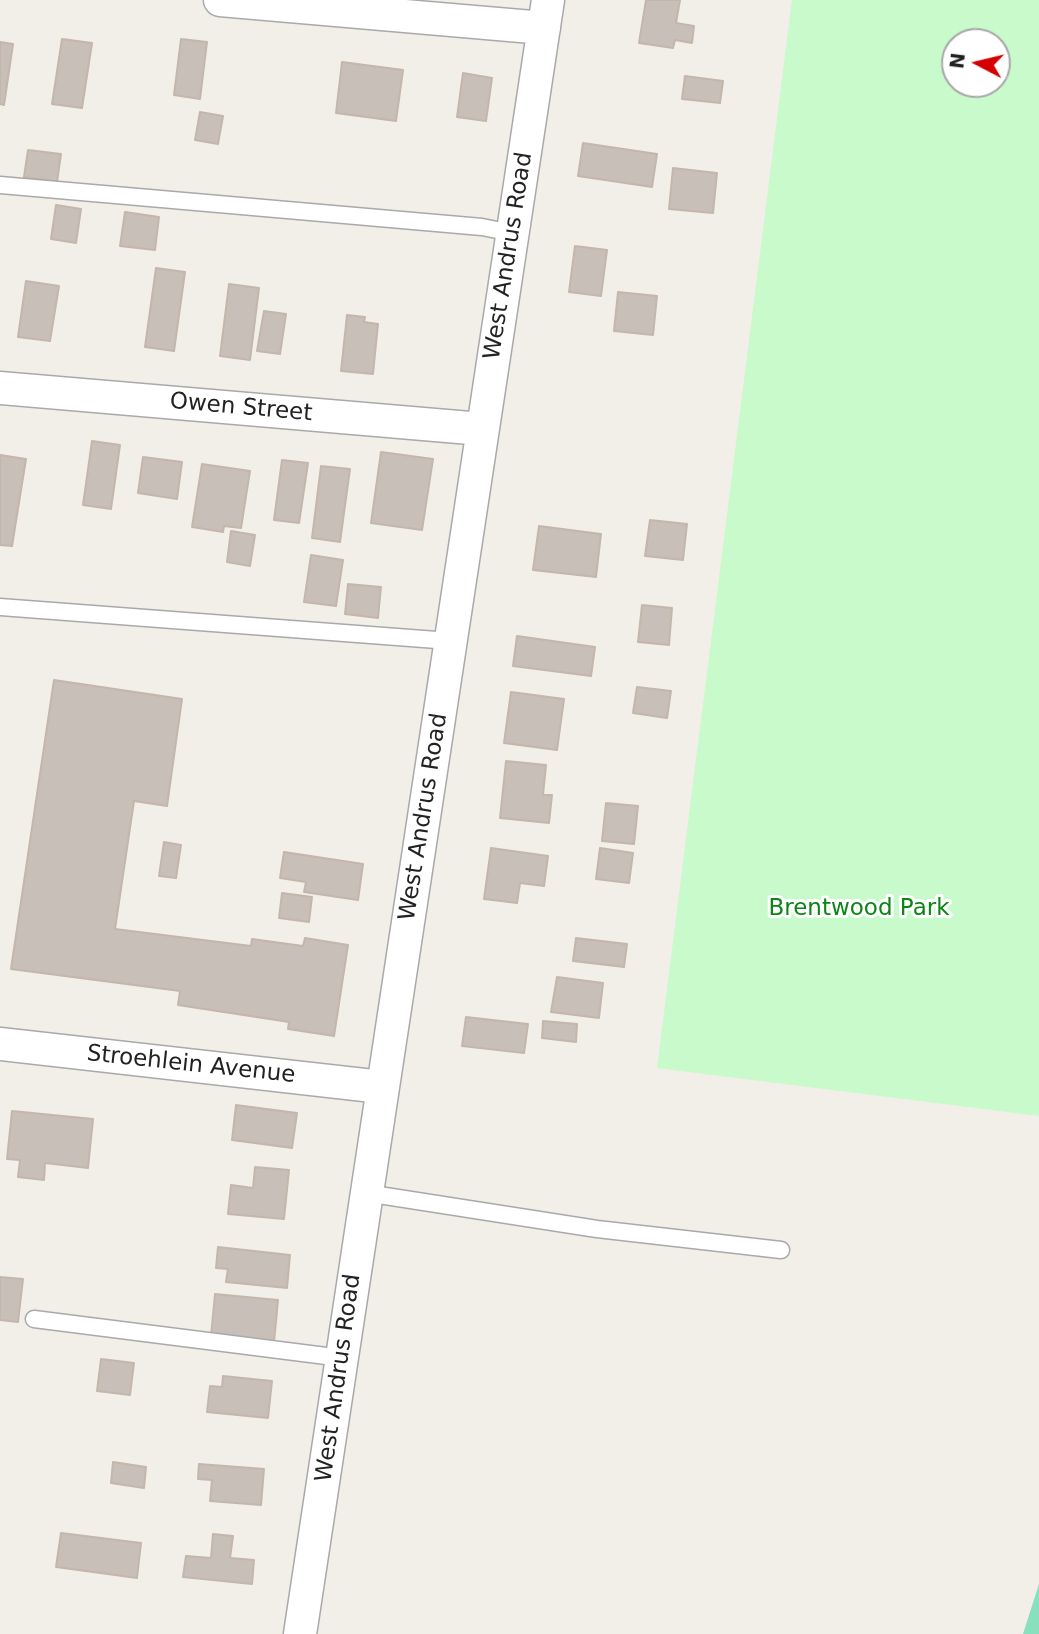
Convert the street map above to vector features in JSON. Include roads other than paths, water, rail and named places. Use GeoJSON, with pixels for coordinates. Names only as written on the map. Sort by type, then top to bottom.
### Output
{"type":"FeatureCollection","features":[{"type":"Feature","properties":{"kind":"street"},"geometry":{"type":"LineString","coordinates":[[220,0],[546,14]]}},
{"type":"Feature","properties":{"kind":"street","name":"West Andrus Road"},"geometry":{"type":"LineString","coordinates":[[300,1634],[546,14]]}},
{"type":"Feature","properties":{"kind":"street","name":"Owen Street"},"geometry":{"type":"LineString","coordinates":[[0,388],[482,429]]}},
{"type":"Feature","properties":{"kind":"street","name":"Stroehlein Avenue"},"geometry":{"type":"LineString","coordinates":[[0,1044],[382,1087]]}},
{"type":"Feature","properties":{"kind":"lane"},"geometry":{"type":"LineString","coordinates":[[0,185],[482,228],[512,233]]}},
{"type":"Feature","properties":{"kind":"lane"},"geometry":{"type":"LineString","coordinates":[[0,607],[450,641]]}},
{"type":"Feature","properties":{"kind":"lane"},"geometry":{"type":"LineString","coordinates":[[366,1193],[597,1229],[781,1250]]}},
{"type":"Feature","properties":{"kind":"lane"},"geometry":{"type":"LineString","coordinates":[[34,1320],[342,1358]]}},
{"type":"Feature","properties":{"kind":"park label","name":"Brentwood Park"},"geometry":{"type":"Point","coordinates":[859,909]}}]}
